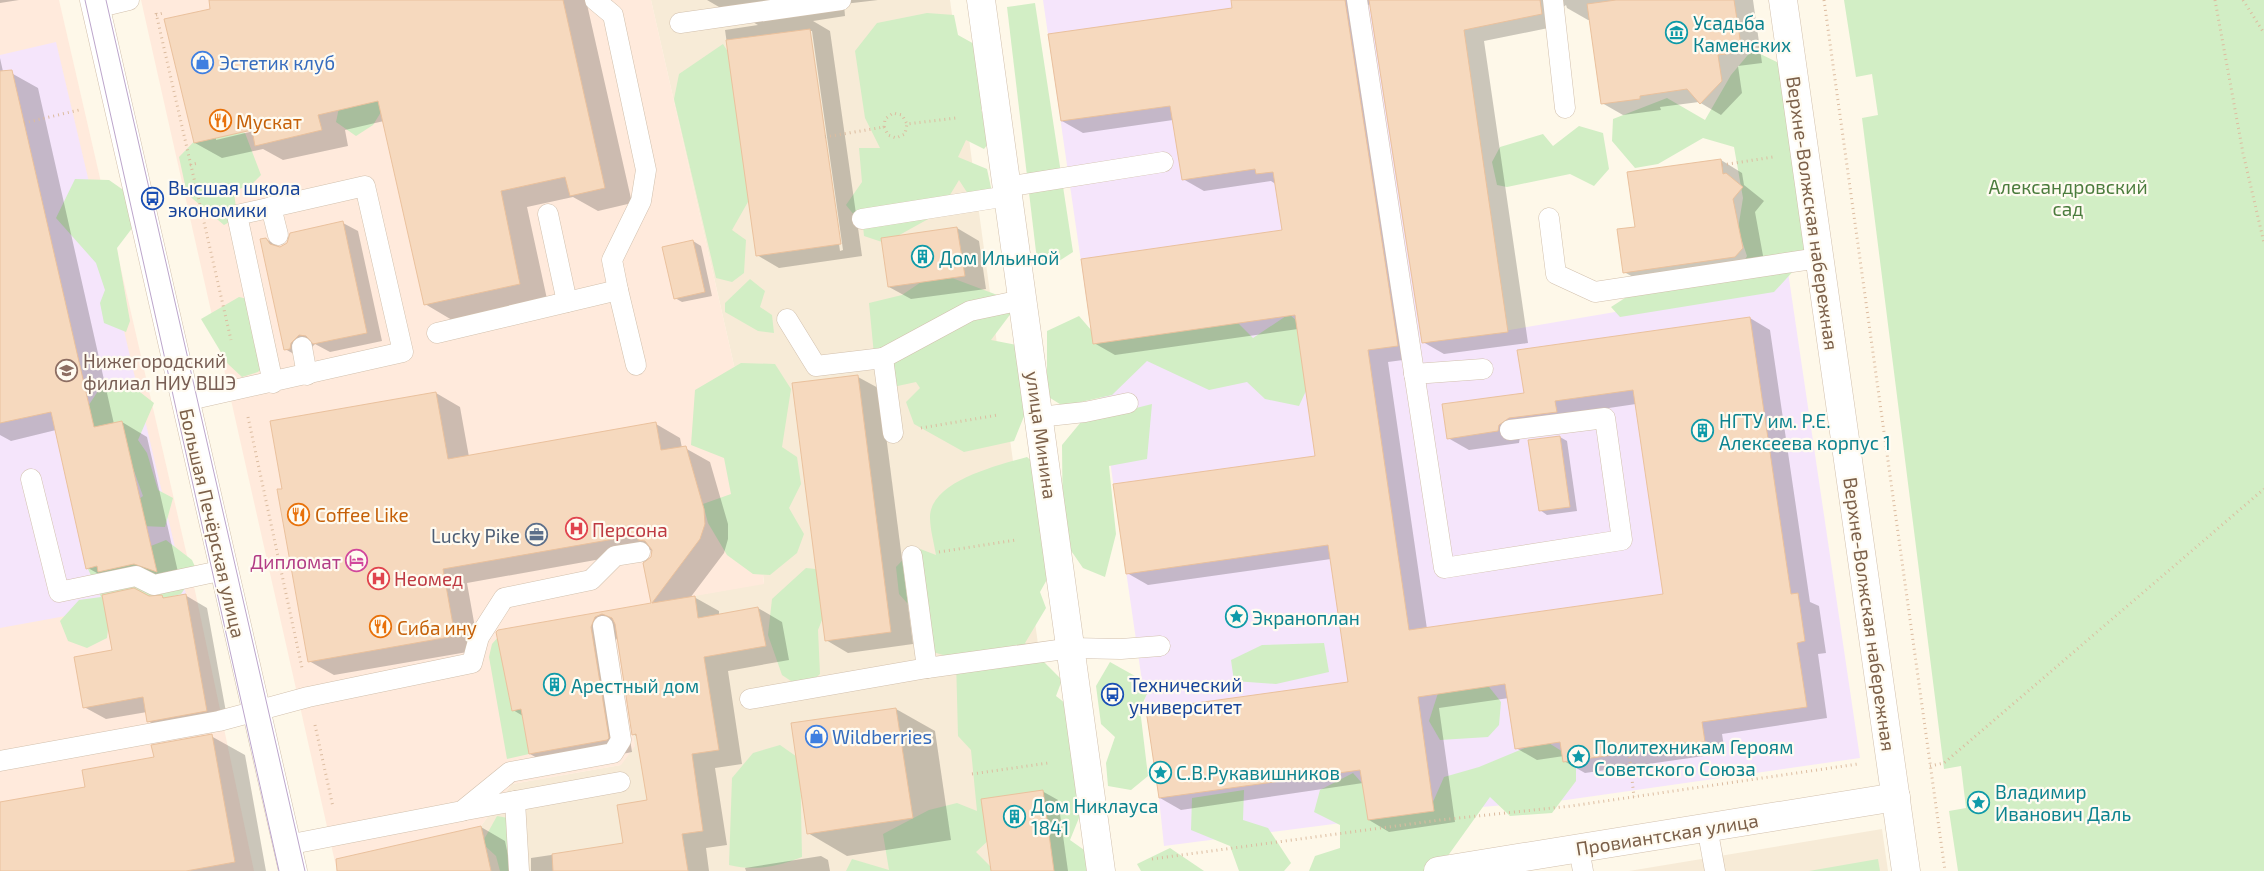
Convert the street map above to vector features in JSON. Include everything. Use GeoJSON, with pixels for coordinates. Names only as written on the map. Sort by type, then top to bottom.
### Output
{"type":"FeatureCollection","features":[{"type":"Feature","properties":{"kind":"street","name":"улица Минина"},"geometry":{"type":"LineString","coordinates":[[981,0],[1072,648],[1101,871]]}},
{"type":"Feature","properties":{"kind":"street","name":"Верхне-Волжская набережная"},"geometry":{"type":"LineString","coordinates":[[1783,0],[1906,871]]}},
{"type":"Feature","properties":{"kind":"street","name":"Большая Печёрская улица"},"geometry":{"type":"LineString","coordinates":[[95,4],[293,871]]}},
{"type":"Feature","properties":{"kind":"street","name":"Провиантская улица"},"geometry":{"type":"LineString","coordinates":[[1438,871],[1581,860],[1707,828],[1896,796]]}},
{"type":"Feature","properties":{"kind":"lane"},"geometry":{"type":"LineString","coordinates":[[95,4],[129,0]]}},
{"type":"Feature","properties":{"kind":"lane"},"geometry":{"type":"LineString","coordinates":[[595,0],[612,15],[646,170],[641,201],[612,260],[636,365]]}},
{"type":"Feature","properties":{"kind":"lane"},"geometry":{"type":"LineString","coordinates":[[680,23],[841,0]]}},
{"type":"Feature","properties":{"kind":"lane"},"geometry":{"type":"LineString","coordinates":[[1357,0],[1444,568],[1622,540],[1605,418],[1510,430]]}},
{"type":"Feature","properties":{"kind":"lane"},"geometry":{"type":"LineString","coordinates":[[1552,0],[1565,108]]}},
{"type":"Feature","properties":{"kind":"lane"},"geometry":{"type":"LineString","coordinates":[[862,219],[1163,162]]}},
{"type":"Feature","properties":{"kind":"lane"},"geometry":{"type":"LineString","coordinates":[[185,401],[242,390],[273,383],[307,375],[403,352],[365,186],[237,215],[273,383]]}},
{"type":"Feature","properties":{"kind":"lane"},"geometry":{"type":"LineString","coordinates":[[271,208],[278,235]]}},
{"type":"Feature","properties":{"kind":"lane"},"geometry":{"type":"LineString","coordinates":[[548,214],[567,302]]}},
{"type":"Feature","properties":{"kind":"lane"},"geometry":{"type":"LineString","coordinates":[[1549,218],[1556,274],[1594,292],[1819,258]]}},
{"type":"Feature","properties":{"kind":"lane"},"geometry":{"type":"LineString","coordinates":[[437,334],[618,290]]}},
{"type":"Feature","properties":{"kind":"lane"},"geometry":{"type":"LineString","coordinates":[[787,319],[816,366],[883,358],[970,310],[1022,300]]}},
{"type":"Feature","properties":{"kind":"lane"},"geometry":{"type":"LineString","coordinates":[[302,347],[307,375]]}},
{"type":"Feature","properties":{"kind":"lane"},"geometry":{"type":"LineString","coordinates":[[883,358],[893,433]]}},
{"type":"Feature","properties":{"kind":"lane"},"geometry":{"type":"LineString","coordinates":[[1414,374],[1483,369]]}},
{"type":"Feature","properties":{"kind":"lane"},"geometry":{"type":"LineString","coordinates":[[1039,417],[1085,412],[1128,403]]}},
{"type":"Feature","properties":{"kind":"lane"},"geometry":{"type":"LineString","coordinates":[[32,480],[59,592],[136,576],[154,585],[224,570]]}},
{"type":"Feature","properties":{"kind":"lane"},"geometry":{"type":"LineString","coordinates":[[0,761],[219,721],[308,697],[472,663],[479,637],[504,598],[591,580],[615,556],[640,552]]}},
{"type":"Feature","properties":{"kind":"lane"},"geometry":{"type":"LineString","coordinates":[[912,556],[927,668]]}},
{"type":"Feature","properties":{"kind":"lane"},"geometry":{"type":"LineString","coordinates":[[462,811],[510,772],[613,754],[621,740],[602,626]]}},
{"type":"Feature","properties":{"kind":"lane"},"geometry":{"type":"LineString","coordinates":[[750,698],[927,668],[1072,648],[1121,649],[1160,646]]}},
{"type":"Feature","properties":{"kind":"lane"},"geometry":{"type":"LineString","coordinates":[[287,845],[620,782]]}},
{"type":"Feature","properties":{"kind":"lane"},"geometry":{"type":"LineString","coordinates":[[515,801],[519,871]]}},
{"type":"Feature","properties":{"kind":"lane"},"geometry":{"type":"LineString","coordinates":[[1707,828],[1715,871]]}},
{"type":"Feature","properties":{"kind":"path","name":"Верхне-Волжская набережная"},"geometry":{"type":"LineString","coordinates":[[1824,0],[1945,871]]}},
{"type":"Feature","properties":{"kind":"path"},"geometry":{"type":"LineString","coordinates":[[2216,0],[2243,153],[2264,244]]}},
{"type":"Feature","properties":{"kind":"path"},"geometry":{"type":"LineString","coordinates":[[2243,0],[2264,33]]}},
{"type":"Feature","properties":{"kind":"path"},"geometry":{"type":"LineString","coordinates":[[155,7],[231,342]]}},
{"type":"Feature","properties":{"kind":"path"},"geometry":{"type":"LineString","coordinates":[[156,15],[163,13]]}},
{"type":"Feature","properties":{"kind":"path"},"geometry":{"type":"LineString","coordinates":[[24,124],[79,110]]}},
{"type":"Feature","properties":{"kind":"path"},"geometry":{"type":"LineString","coordinates":[[893,114],[902,115],[907,124],[905,134],[896,138],[888,135],[884,127],[885,119],[893,114]]}},
{"type":"Feature","properties":{"kind":"path"},"geometry":{"type":"LineString","coordinates":[[907,124],[956,118]]}},
{"type":"Feature","properties":{"kind":"path"},"geometry":{"type":"LineString","coordinates":[[826,137],[884,127]]}},
{"type":"Feature","properties":{"kind":"path"},"geometry":{"type":"LineString","coordinates":[[1722,166],[1780,156]]}},
{"type":"Feature","properties":{"kind":"path"},"geometry":{"type":"LineString","coordinates":[[190,165],[198,163]]}},
{"type":"Feature","properties":{"kind":"path"},"geometry":{"type":"LineString","coordinates":[[242,390],[339,834]]}},
{"type":"Feature","properties":{"kind":"path"},"geometry":{"type":"LineString","coordinates":[[893,433],[998,415]]}},
{"type":"Feature","properties":{"kind":"path"},"geometry":{"type":"LineString","coordinates":[[1930,766],[1944,763],[2264,489]]}},
{"type":"Feature","properties":{"kind":"path"},"geometry":{"type":"LineString","coordinates":[[912,556],[1016,540]]}},
{"type":"Feature","properties":{"kind":"path"},"geometry":{"type":"LineString","coordinates":[[1629,752],[1634,797]]}},
{"type":"Feature","properties":{"kind":"path"},"geometry":{"type":"LineString","coordinates":[[972,774],[1048,763]]}},
{"type":"Feature","properties":{"kind":"path"},"geometry":{"type":"LineString","coordinates":[[1152,859],[1440,820],[1571,806],[1868,763]]}},
{"type":"Feature","properties":{"kind":"shaded area"},"geometry":{"type":"Polygon","coordinates":[[[0,0],[59,0],[194,586],[254,871],[0,871],[0,0]]]}},
{"type":"Feature","properties":{"kind":"shaded area"},"geometry":{"type":"Polygon","coordinates":[[[141,0],[651,0],[743,405],[764,584],[614,610],[635,746],[621,765],[512,784],[481,826],[491,871],[337,871],[141,0]]]}},
{"type":"Feature","properties":{"kind":"shaded area"},"geometry":{"type":"Polygon","coordinates":[[[651,0],[950,0],[1069,871],[491,871],[481,826],[512,784],[621,765],[614,610],[764,583],[743,405],[651,0]]]}},
{"type":"Feature","properties":{"kind":"shaded area"},"geometry":{"type":"Polygon","coordinates":[[[1043,0],[1419,0],[1468,337],[1750,289],[1788,272],[1860,758],[1566,800],[1434,811],[1164,846],[1159,798],[1043,0]]]}},
{"type":"Feature","properties":{"kind":"shaded area","name":"Нижегородский филиал НИУ ВШЭ"},"geometry":{"type":"Polygon","coordinates":[[[56,42],[186,594],[0,628],[0,55],[56,42]]]}},
{"type":"Feature","properties":{"kind":"shaded area"},"geometry":{"type":"Polygon","coordinates":[[[1882,829],[1888,871],[1629,871],[1882,829]]]}},
{"type":"Feature","properties":{"kind":"green space","name":"Александровский сад"},"geometry":{"type":"Polygon","coordinates":[[[1844,0],[2264,0],[2264,871],[1958,871],[1949,811],[1966,808],[1961,766],[1944,769],[1862,118],[1878,115],[1872,74],[1856,77],[1844,0]]]}},
{"type":"Feature","properties":{"kind":"green space"},"geometry":{"type":"Polygon","coordinates":[[[1035,3],[1073,252],[1056,263],[1037,260],[1007,7],[1035,3]]]}},
{"type":"Feature","properties":{"kind":"green space"},"geometry":{"type":"Polygon","coordinates":[[[927,13],[954,15],[958,35],[985,50],[989,88],[981,110],[994,136],[984,149],[966,140],[958,157],[987,169],[993,197],[972,200],[959,180],[939,213],[885,243],[864,236],[863,226],[846,205],[862,182],[859,148],[880,148],[865,118],[855,51],[877,23],[927,13]]]}},
{"type":"Feature","properties":{"kind":"green space"},"geometry":{"type":"Polygon","coordinates":[[[723,44],[751,88],[753,193],[732,230],[746,240],[744,273],[732,282],[716,278],[674,99],[679,74],[723,44]]]}},
{"type":"Feature","properties":{"kind":"green space"},"geometry":{"type":"Polygon","coordinates":[[[1752,50],[1785,66],[1789,140],[1812,174],[1807,256],[1774,292],[1620,317],[1611,307],[1667,271],[1743,264],[1747,256],[1738,229],[1743,198],[1734,147],[1703,138],[1658,164],[1635,168],[1612,141],[1613,119],[1667,98],[1705,120],[1731,75],[1752,50]]]}},
{"type":"Feature","properties":{"kind":"green space"},"geometry":{"type":"Polygon","coordinates":[[[347,70],[376,71],[381,112],[373,125],[356,136],[336,122],[347,70]]]}},
{"type":"Feature","properties":{"kind":"green space"},"geometry":{"type":"Polygon","coordinates":[[[210,125],[245,133],[261,175],[252,184],[234,191],[237,218],[224,225],[187,194],[179,157],[210,125]]]}},
{"type":"Feature","properties":{"kind":"green space"},"geometry":{"type":"Polygon","coordinates":[[[1579,126],[1603,133],[1609,169],[1594,186],[1570,174],[1507,187],[1497,185],[1492,162],[1500,147],[1543,134],[1553,146],[1579,126]]]}},
{"type":"Feature","properties":{"kind":"green space"},"geometry":{"type":"Polygon","coordinates":[[[75,179],[109,180],[129,194],[133,227],[117,248],[130,321],[126,332],[104,323],[100,303],[105,290],[96,263],[56,218],[75,179]]]}},
{"type":"Feature","properties":{"kind":"green space"},"geometry":{"type":"Polygon","coordinates":[[[936,272],[1008,299],[1012,312],[991,340],[1022,346],[1027,409],[1014,441],[964,452],[914,424],[906,402],[920,388],[916,382],[893,387],[875,365],[869,303],[902,295],[936,272]]]}},
{"type":"Feature","properties":{"kind":"green space"},"geometry":{"type":"Polygon","coordinates":[[[750,279],[765,291],[760,307],[772,315],[774,333],[758,331],[725,312],[725,303],[750,279]]]}},
{"type":"Feature","properties":{"kind":"green space"},"geometry":{"type":"Polygon","coordinates":[[[239,297],[261,302],[276,353],[258,372],[242,377],[228,364],[201,319],[239,297]]]}},
{"type":"Feature","properties":{"kind":"green space"},"geometry":{"type":"Polygon","coordinates":[[[1226,311],[1253,338],[1289,314],[1317,339],[1318,365],[1299,406],[1265,399],[1247,382],[1209,390],[1147,361],[1112,395],[1063,406],[1047,396],[1047,331],[1079,316],[1098,338],[1226,311]]]}},
{"type":"Feature","properties":{"kind":"green space"},"geometry":{"type":"Polygon","coordinates":[[[741,363],[775,364],[791,389],[782,447],[797,457],[801,484],[789,508],[804,534],[797,553],[770,575],[753,574],[727,555],[708,523],[703,504],[731,494],[724,458],[691,445],[695,390],[741,363]]]}},
{"type":"Feature","properties":{"kind":"green space"},"geometry":{"type":"Polygon","coordinates":[[[127,382],[154,403],[138,440],[147,453],[158,490],[173,498],[165,527],[142,526],[135,502],[143,496],[129,457],[79,420],[100,388],[127,382]]]}},
{"type":"Feature","properties":{"kind":"green space"},"geometry":{"type":"Polygon","coordinates":[[[1152,404],[1147,459],[1109,466],[1116,534],[1105,577],[1083,568],[1063,539],[1062,445],[1081,422],[1152,404]]]}},
{"type":"Feature","properties":{"kind":"green space"},"geometry":{"type":"Polygon","coordinates":[[[1027,457],[1051,478],[1060,556],[1040,592],[1046,608],[1025,643],[1062,680],[1056,696],[1070,707],[1081,813],[1070,840],[1094,857],[1093,871],[1047,871],[992,837],[976,852],[995,871],[846,871],[852,859],[889,870],[883,834],[929,810],[957,803],[977,811],[971,750],[958,736],[956,659],[930,651],[925,623],[899,594],[896,567],[915,547],[936,555],[930,517],[933,504],[941,494],[953,484],[968,476],[1027,457]]]}},
{"type":"Feature","properties":{"kind":"green space"},"geometry":{"type":"Polygon","coordinates":[[[166,540],[192,560],[197,571],[181,594],[110,612],[107,638],[87,648],[68,641],[60,621],[79,600],[101,597],[88,569],[112,551],[128,555],[166,540]]]}},
{"type":"Feature","properties":{"kind":"green space"},"geometry":{"type":"Polygon","coordinates":[[[806,568],[825,570],[836,585],[818,630],[820,674],[803,689],[782,675],[768,635],[772,599],[806,568]]]}},
{"type":"Feature","properties":{"kind":"green space"},"geometry":{"type":"Polygon","coordinates":[[[506,628],[515,674],[505,677],[512,710],[521,709],[529,754],[507,759],[489,657],[492,644],[506,628]]]}},
{"type":"Feature","properties":{"kind":"green space"},"geometry":{"type":"Polygon","coordinates":[[[1324,643],[1329,672],[1276,684],[1234,681],[1231,660],[1262,645],[1324,643]]]}},
{"type":"Feature","properties":{"kind":"green space"},"geometry":{"type":"Polygon","coordinates":[[[1110,662],[1151,685],[1140,709],[1148,776],[1131,790],[1108,786],[1106,763],[1115,737],[1101,724],[1096,686],[1110,662]]]}},
{"type":"Feature","properties":{"kind":"green space"},"geometry":{"type":"Polygon","coordinates":[[[1482,678],[1501,702],[1499,725],[1488,737],[1440,740],[1429,721],[1438,693],[1482,678]]]}},
{"type":"Feature","properties":{"kind":"green space"},"geometry":{"type":"Polygon","coordinates":[[[1544,740],[1576,760],[1576,781],[1552,813],[1510,816],[1490,797],[1437,871],[1309,871],[1315,856],[1340,848],[1340,825],[1314,812],[1320,790],[1353,773],[1369,791],[1429,811],[1444,777],[1479,767],[1544,740]]]}},
{"type":"Feature","properties":{"kind":"green space"},"geometry":{"type":"Polygon","coordinates":[[[780,745],[800,759],[802,857],[784,863],[757,868],[729,865],[732,778],[753,753],[780,745]]]}},
{"type":"Feature","properties":{"kind":"green space"},"geometry":{"type":"Polygon","coordinates":[[[1244,790],[1243,820],[1268,828],[1291,863],[1284,871],[1239,871],[1230,846],[1191,830],[1192,798],[1244,790]]]}},
{"type":"Feature","properties":{"kind":"green space"},"geometry":{"type":"Polygon","coordinates":[[[497,816],[508,818],[512,871],[500,871],[496,856],[482,843],[497,816]]]}},
{"type":"Feature","properties":{"kind":"green space"},"geometry":{"type":"Polygon","coordinates":[[[1170,848],[1204,871],[1141,871],[1137,864],[1170,848]]]}},
{"type":"Feature","properties":{"kind":"green space"},"geometry":{"type":"Polygon","coordinates":[[[1878,859],[1880,871],[1809,871],[1878,859]]]}},
{"type":"Feature","properties":{"kind":"building"},"geometry":{"type":"Polygon","coordinates":[[[209,0],[563,0],[605,188],[570,196],[565,177],[501,191],[520,284],[424,305],[378,101],[318,115],[322,130],[255,146],[252,130],[194,143],[164,19],[210,9],[209,0]]]}},
{"type":"Feature","properties":{"kind":"building","name":"НГТУ им. Р.Е. Алексеева корпус 1"},"geometry":{"type":"Polygon","coordinates":[[[1231,0],[1345,0],[1398,346],[1368,350],[1409,630],[1663,594],[1633,390],[1555,401],[1557,412],[1509,418],[1499,425],[1498,431],[1447,439],[1442,404],[1524,393],[1517,350],[1750,317],[1791,594],[1798,593],[1805,641],[1797,643],[1807,707],[1702,722],[1705,742],[1563,762],[1560,742],[1515,749],[1505,684],[1418,697],[1434,811],[1368,820],[1360,770],[1159,798],[1146,710],[1348,682],[1328,545],[1126,574],[1113,484],[1315,456],[1295,315],[1093,344],[1081,259],[1282,230],[1273,172],[1256,174],[1255,169],[1182,180],[1170,106],[1061,121],[1048,34],[1232,8],[1231,0]]]}},
{"type":"Feature","properties":{"kind":"building"},"geometry":{"type":"Polygon","coordinates":[[[1369,0],[1540,0],[1542,14],[1464,30],[1508,332],[1422,343],[1369,0]]]}},
{"type":"Feature","properties":{"kind":"building"},"geometry":{"type":"Polygon","coordinates":[[[1616,0],[1734,0],[1742,52],[1718,55],[1722,81],[1700,104],[1687,89],[1640,96],[1640,99],[1601,104],[1587,4],[1616,0]]]}},
{"type":"Feature","properties":{"kind":"building"},"geometry":{"type":"Polygon","coordinates":[[[810,29],[841,244],[756,256],[726,40],[810,29]]]}},
{"type":"Feature","properties":{"kind":"building"},"geometry":{"type":"Polygon","coordinates":[[[12,70],[94,427],[122,421],[157,572],[134,564],[98,572],[97,566],[86,569],[51,412],[0,423],[0,71],[12,70]]]}},
{"type":"Feature","properties":{"kind":"building"},"geometry":{"type":"Polygon","coordinates":[[[1721,159],[1723,174],[1726,173],[1743,187],[1733,199],[1743,248],[1735,257],[1623,273],[1617,229],[1635,227],[1627,172],[1721,159]]]}},
{"type":"Feature","properties":{"kind":"building"},"geometry":{"type":"Polygon","coordinates":[[[343,221],[367,333],[313,344],[306,336],[299,335],[291,343],[290,349],[284,350],[260,239],[266,238],[270,244],[280,247],[287,243],[290,233],[343,221]]]}},
{"type":"Feature","properties":{"kind":"building","name":"Дом Ильиной"},"geometry":{"type":"Polygon","coordinates":[[[957,227],[965,276],[888,287],[881,238],[957,227]]]}},
{"type":"Feature","properties":{"kind":"building"},"geometry":{"type":"Polygon","coordinates":[[[693,240],[705,292],[674,299],[662,247],[693,240]]]}},
{"type":"Feature","properties":{"kind":"building"},"geometry":{"type":"Polygon","coordinates":[[[858,375],[891,632],[825,641],[792,383],[858,375]]]}},
{"type":"Feature","properties":{"kind":"building"},"geometry":{"type":"Polygon","coordinates":[[[436,392],[448,459],[656,422],[661,450],[686,446],[704,509],[705,524],[700,539],[652,603],[695,596],[698,618],[758,607],[766,646],[704,657],[719,750],[692,754],[703,831],[682,834],[688,871],[553,871],[552,854],[623,843],[617,805],[647,800],[636,734],[632,735],[615,624],[612,618],[602,614],[595,617],[591,627],[609,738],[607,740],[529,754],[521,709],[512,711],[496,632],[498,630],[651,603],[643,563],[651,557],[652,550],[645,541],[638,540],[637,535],[443,569],[455,636],[308,662],[277,489],[282,489],[270,421],[436,392]]]}},
{"type":"Feature","properties":{"kind":"building"},"geometry":{"type":"Polygon","coordinates":[[[1560,436],[1570,507],[1539,511],[1528,440],[1560,436]]]}},
{"type":"Feature","properties":{"kind":"building"},"geometry":{"type":"Polygon","coordinates":[[[134,588],[149,596],[162,595],[163,598],[186,594],[207,711],[147,722],[143,697],[83,708],[74,657],[112,650],[102,595],[134,588]]]}},
{"type":"Feature","properties":{"kind":"building"},"geometry":{"type":"Polygon","coordinates":[[[896,708],[913,818],[807,834],[791,723],[896,708]]]}},
{"type":"Feature","properties":{"kind":"building"},"geometry":{"type":"Polygon","coordinates":[[[212,734],[235,862],[186,871],[0,871],[0,802],[85,787],[82,770],[154,757],[151,745],[212,734]]]}},
{"type":"Feature","properties":{"kind":"building","name":"Дом Никлауса 1841"},"geometry":{"type":"Polygon","coordinates":[[[1043,790],[1054,871],[991,871],[981,799],[1043,790]]]}},
{"type":"Feature","properties":{"kind":"building"},"geometry":{"type":"Polygon","coordinates":[[[481,826],[491,871],[337,871],[336,859],[481,826]]]}},
{"type":"Feature","properties":{"kind":"tram line"},"geometry":{"type":"LineString","coordinates":[[85,0],[279,871]]}},
{"type":"Feature","properties":{"kind":"tram line"},"geometry":{"type":"LineString","coordinates":[[106,0],[305,871]]}},
{"type":"Feature","properties":{"kind":"place","name":"Усадьба Каменских"},"geometry":{"type":"Point","coordinates":[1677,33]}},
{"type":"Feature","properties":{"kind":"place","name":"Эстетик клуб"},"geometry":{"type":"Point","coordinates":[203,62]}},
{"type":"Feature","properties":{"kind":"place","name":"Мускат"},"geometry":{"type":"Point","coordinates":[220,121]}},
{"type":"Feature","properties":{"kind":"place","name":"Высшая школа экономики"},"geometry":{"type":"Point","coordinates":[152,198]}},
{"type":"Feature","properties":{"kind":"place","name":"Дом Ильиной"},"geometry":{"type":"Point","coordinates":[923,257]}},
{"type":"Feature","properties":{"kind":"place","name":"Нижегородский филиал НИУ ВШЭ"},"geometry":{"type":"Point","coordinates":[67,371]}},
{"type":"Feature","properties":{"kind":"place","name":"НГТУ им. Р.Е. Алексеева корпус 1"},"geometry":{"type":"Point","coordinates":[1703,431]}},
{"type":"Feature","properties":{"kind":"place","name":"Coffee Like"},"geometry":{"type":"Point","coordinates":[299,514]}},
{"type":"Feature","properties":{"kind":"place","name":"Персона"},"geometry":{"type":"Point","coordinates":[576,529]}},
{"type":"Feature","properties":{"kind":"place","name":"Lucky Pike"},"geometry":{"type":"Point","coordinates":[536,535]}},
{"type":"Feature","properties":{"kind":"place","name":"Дипломат"},"geometry":{"type":"Point","coordinates":[357,561]}},
{"type":"Feature","properties":{"kind":"place","name":"Неомед"},"geometry":{"type":"Point","coordinates":[378,578]}},
{"type":"Feature","properties":{"kind":"place","name":"Экраноплан"},"geometry":{"type":"Point","coordinates":[1236,617]}},
{"type":"Feature","properties":{"kind":"place","name":"Сиба ину"},"geometry":{"type":"Point","coordinates":[381,627]}},
{"type":"Feature","properties":{"kind":"place","name":"Арестный дом"},"geometry":{"type":"Point","coordinates":[555,685]}},
{"type":"Feature","properties":{"kind":"place","name":"Технический университет"},"geometry":{"type":"Point","coordinates":[1113,695]}},
{"type":"Feature","properties":{"kind":"place","name":"Wildberries"},"geometry":{"type":"Point","coordinates":[816,736]}},
{"type":"Feature","properties":{"kind":"place","name":"Политехникам Героям Советского Союза"},"geometry":{"type":"Point","coordinates":[1578,757]}},
{"type":"Feature","properties":{"kind":"place","name":"С.В.Рукавишников"},"geometry":{"type":"Point","coordinates":[1160,772]}},
{"type":"Feature","properties":{"kind":"place","name":"Владимир Иванович Даль"},"geometry":{"type":"Point","coordinates":[1979,802]}},
{"type":"Feature","properties":{"kind":"place","name":"Дом Никлауса 1841"},"geometry":{"type":"Point","coordinates":[1015,816]}}]}
